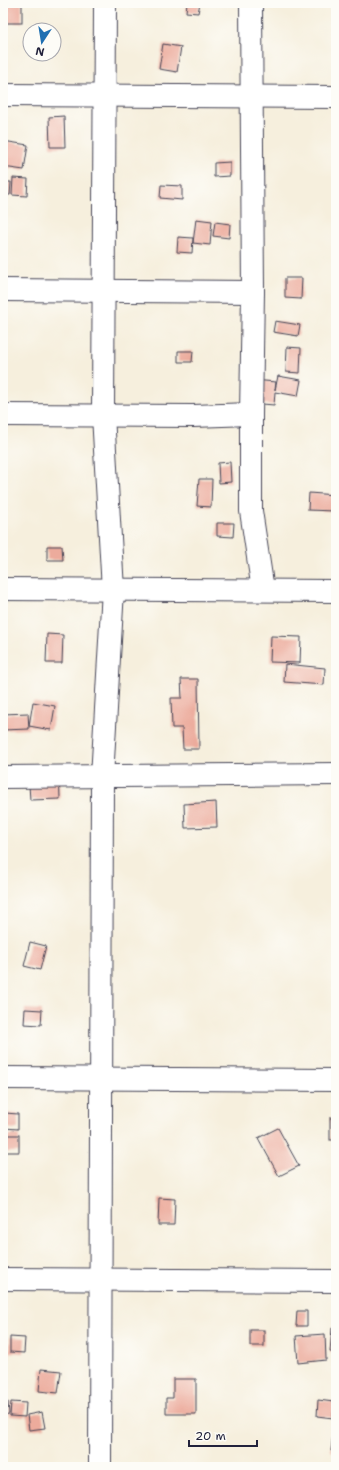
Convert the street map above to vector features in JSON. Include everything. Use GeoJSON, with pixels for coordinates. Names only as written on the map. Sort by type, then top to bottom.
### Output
{"type":"FeatureCollection","features":[{"type":"Feature","properties":{"kind":"street"},"geometry":{"type":"LineString","coordinates":[[100,1467],[102,777],[113,590],[103,415],[105,3]]}},
{"type":"Feature","properties":{"kind":"street"},"geometry":{"type":"LineString","coordinates":[[251,3],[253,292],[251,511],[263,590]]}},
{"type":"Feature","properties":{"kind":"street"},"geometry":{"type":"LineString","coordinates":[[3,95],[252,97],[336,96]]}},
{"type":"Feature","properties":{"kind":"street"},"geometry":{"type":"LineString","coordinates":[[3,290],[253,292]]}},
{"type":"Feature","properties":{"kind":"street"},"geometry":{"type":"LineString","coordinates":[[3,415],[251,414]]}},
{"type":"Feature","properties":{"kind":"street"},"geometry":{"type":"LineString","coordinates":[[3,589],[336,590]]}},
{"type":"Feature","properties":{"kind":"street"},"geometry":{"type":"LineString","coordinates":[[3,777],[336,774]]}},
{"type":"Feature","properties":{"kind":"street"},"geometry":{"type":"LineString","coordinates":[[3,1078],[336,1080]]}},
{"type":"Feature","properties":{"kind":"street"},"geometry":{"type":"LineString","coordinates":[[3,1279],[336,1281]]}},
{"type":"Feature","properties":{"kind":"building"},"geometry":{"type":"Polygon","coordinates":[[[3,3],[22,3],[22,23],[3,23],[3,3]]]}},
{"type":"Feature","properties":{"kind":"building"},"geometry":{"type":"Polygon","coordinates":[[[187,3],[200,3],[198,13],[186,12],[187,3]]]}},
{"type":"Feature","properties":{"kind":"building"},"geometry":{"type":"Polygon","coordinates":[[[163,44],[181,47],[177,72],[159,69],[163,44]]]}},
{"type":"Feature","properties":{"kind":"building"},"geometry":{"type":"Polygon","coordinates":[[[64,116],[65,147],[50,147],[49,117],[64,116]]]}},
{"type":"Feature","properties":{"kind":"building"},"geometry":{"type":"Polygon","coordinates":[[[3,141],[28,145],[24,170],[3,167],[3,141]]]}},
{"type":"Feature","properties":{"kind":"building"},"geometry":{"type":"Polygon","coordinates":[[[230,162],[230,176],[214,177],[214,163],[230,162]]]}},
{"type":"Feature","properties":{"kind":"building"},"geometry":{"type":"Polygon","coordinates":[[[13,178],[28,179],[27,196],[12,195],[13,178]]]}},
{"type":"Feature","properties":{"kind":"building"},"geometry":{"type":"Polygon","coordinates":[[[3,182],[11,182],[10,195],[3,195],[3,182]]]}},
{"type":"Feature","properties":{"kind":"building"},"geometry":{"type":"Polygon","coordinates":[[[161,185],[182,186],[182,200],[160,198],[161,185]]]}},
{"type":"Feature","properties":{"kind":"building"},"geometry":{"type":"Polygon","coordinates":[[[196,219],[212,221],[210,245],[193,243],[196,219]]]}},
{"type":"Feature","properties":{"kind":"building"},"geometry":{"type":"Polygon","coordinates":[[[215,222],[230,224],[229,238],[213,236],[215,222]]]}},
{"type":"Feature","properties":{"kind":"building"},"geometry":{"type":"Polygon","coordinates":[[[178,237],[193,238],[192,253],[177,252],[178,237]]]}},
{"type":"Feature","properties":{"kind":"building"},"geometry":{"type":"Polygon","coordinates":[[[285,278],[302,278],[301,299],[285,298],[285,278]]]}},
{"type":"Feature","properties":{"kind":"building"},"geometry":{"type":"Polygon","coordinates":[[[275,321],[300,325],[298,336],[273,332],[275,321]]]}},
{"type":"Feature","properties":{"kind":"building"},"geometry":{"type":"Polygon","coordinates":[[[287,347],[301,348],[300,373],[286,372],[287,347]]]}},
{"type":"Feature","properties":{"kind":"building"},"geometry":{"type":"Polygon","coordinates":[[[178,351],[193,351],[192,362],[178,362],[178,351]]]}},
{"type":"Feature","properties":{"kind":"building"},"geometry":{"type":"Polygon","coordinates":[[[278,376],[301,380],[298,396],[275,392],[274,405],[251,403],[253,380],[276,382],[275,390],[278,376]]]}},
{"type":"Feature","properties":{"kind":"building"},"geometry":{"type":"Polygon","coordinates":[[[230,462],[231,482],[219,483],[218,463],[230,462]]]}},
{"type":"Feature","properties":{"kind":"building"},"geometry":{"type":"Polygon","coordinates":[[[199,479],[212,479],[211,507],[197,506],[199,479]]]}},
{"type":"Feature","properties":{"kind":"building"},"geometry":{"type":"Polygon","coordinates":[[[309,493],[335,495],[334,511],[308,510],[309,493]]]}},
{"type":"Feature","properties":{"kind":"building"},"geometry":{"type":"Polygon","coordinates":[[[217,523],[234,523],[233,537],[217,536],[217,523]]]}},
{"type":"Feature","properties":{"kind":"building"},"geometry":{"type":"Polygon","coordinates":[[[47,546],[62,546],[63,560],[47,560],[47,546]]]}},
{"type":"Feature","properties":{"kind":"building"},"geometry":{"type":"Polygon","coordinates":[[[47,634],[63,635],[62,663],[46,663],[47,634]]]}},
{"type":"Feature","properties":{"kind":"building"},"geometry":{"type":"Polygon","coordinates":[[[271,636],[301,637],[300,663],[270,662],[271,636]]]}},
{"type":"Feature","properties":{"kind":"building"},"geometry":{"type":"Polygon","coordinates":[[[285,664],[325,668],[324,685],[284,682],[285,664]]]}},
{"type":"Feature","properties":{"kind":"building"},"geometry":{"type":"Polygon","coordinates":[[[181,679],[198,679],[199,749],[183,749],[182,728],[172,728],[171,698],[182,698],[181,679]]]}},
{"type":"Feature","properties":{"kind":"building"},"geometry":{"type":"Polygon","coordinates":[[[33,702],[55,706],[51,730],[29,726],[33,702]]]}},
{"type":"Feature","properties":{"kind":"building"},"geometry":{"type":"Polygon","coordinates":[[[28,713],[29,729],[3,730],[3,714],[28,713]]]}},
{"type":"Feature","properties":{"kind":"building"},"geometry":{"type":"Polygon","coordinates":[[[59,769],[60,799],[30,800],[28,770],[59,769]]]}},
{"type":"Feature","properties":{"kind":"building"},"geometry":{"type":"Polygon","coordinates":[[[216,802],[217,827],[185,828],[184,804],[216,802]]]}},
{"type":"Feature","properties":{"kind":"building"},"geometry":{"type":"Polygon","coordinates":[[[30,942],[46,946],[40,970],[24,966],[30,942]]]}},
{"type":"Feature","properties":{"kind":"building"},"geometry":{"type":"Polygon","coordinates":[[[25,1009],[42,1010],[41,1025],[24,1024],[25,1009]]]}},
{"type":"Feature","properties":{"kind":"building"},"geometry":{"type":"Polygon","coordinates":[[[5,1113],[18,1114],[18,1129],[4,1128],[5,1113]]]}},
{"type":"Feature","properties":{"kind":"building"},"geometry":{"type":"Polygon","coordinates":[[[330,1118],[336,1118],[336,1140],[330,1140],[330,1118]]]}},
{"type":"Feature","properties":{"kind":"building"},"geometry":{"type":"Polygon","coordinates":[[[278,1128],[299,1166],[279,1176],[258,1138],[278,1128]]]}},
{"type":"Feature","properties":{"kind":"building"},"geometry":{"type":"Polygon","coordinates":[[[5,1135],[19,1135],[19,1152],[5,1152],[5,1135]]]}},
{"type":"Feature","properties":{"kind":"building"},"geometry":{"type":"Polygon","coordinates":[[[159,1198],[175,1199],[174,1225],[158,1225],[159,1198]]]}},
{"type":"Feature","properties":{"kind":"building"},"geometry":{"type":"Polygon","coordinates":[[[297,1311],[307,1311],[307,1326],[296,1326],[297,1311]]]}},
{"type":"Feature","properties":{"kind":"building"},"geometry":{"type":"Polygon","coordinates":[[[332,1328],[336,1329],[336,1353],[330,1352],[332,1328]]]}},
{"type":"Feature","properties":{"kind":"building"},"geometry":{"type":"Polygon","coordinates":[[[250,1330],[264,1330],[264,1346],[250,1346],[250,1330]]]}},
{"type":"Feature","properties":{"kind":"building"},"geometry":{"type":"Polygon","coordinates":[[[325,1334],[326,1360],[298,1363],[296,1336],[325,1334]]]}},
{"type":"Feature","properties":{"kind":"building"},"geometry":{"type":"Polygon","coordinates":[[[10,1337],[25,1338],[24,1353],[10,1352],[10,1337]]]}},
{"type":"Feature","properties":{"kind":"building"},"geometry":{"type":"Polygon","coordinates":[[[41,1369],[61,1371],[58,1393],[39,1391],[41,1369]]]}},
{"type":"Feature","properties":{"kind":"building"},"geometry":{"type":"Polygon","coordinates":[[[173,1379],[196,1379],[196,1414],[166,1414],[166,1398],[173,1398],[173,1379]]]}},
{"type":"Feature","properties":{"kind":"building"},"geometry":{"type":"Polygon","coordinates":[[[318,1400],[334,1402],[333,1418],[317,1416],[318,1400]]]}},
{"type":"Feature","properties":{"kind":"building"},"geometry":{"type":"Polygon","coordinates":[[[3,1402],[8,1402],[9,1414],[3,1415],[3,1402]]]}},
{"type":"Feature","properties":{"kind":"building"},"geometry":{"type":"Polygon","coordinates":[[[11,1402],[26,1403],[25,1417],[10,1416],[11,1402]]]}},
{"type":"Feature","properties":{"kind":"building"},"geometry":{"type":"Polygon","coordinates":[[[42,1412],[45,1428],[29,1430],[27,1415],[42,1412]]]}},
{"type":"Feature","properties":{"kind":"building"},"geometry":{"type":"Polygon","coordinates":[[[333,1433],[336,1434],[336,1452],[331,1451],[333,1433]]]}}]}
